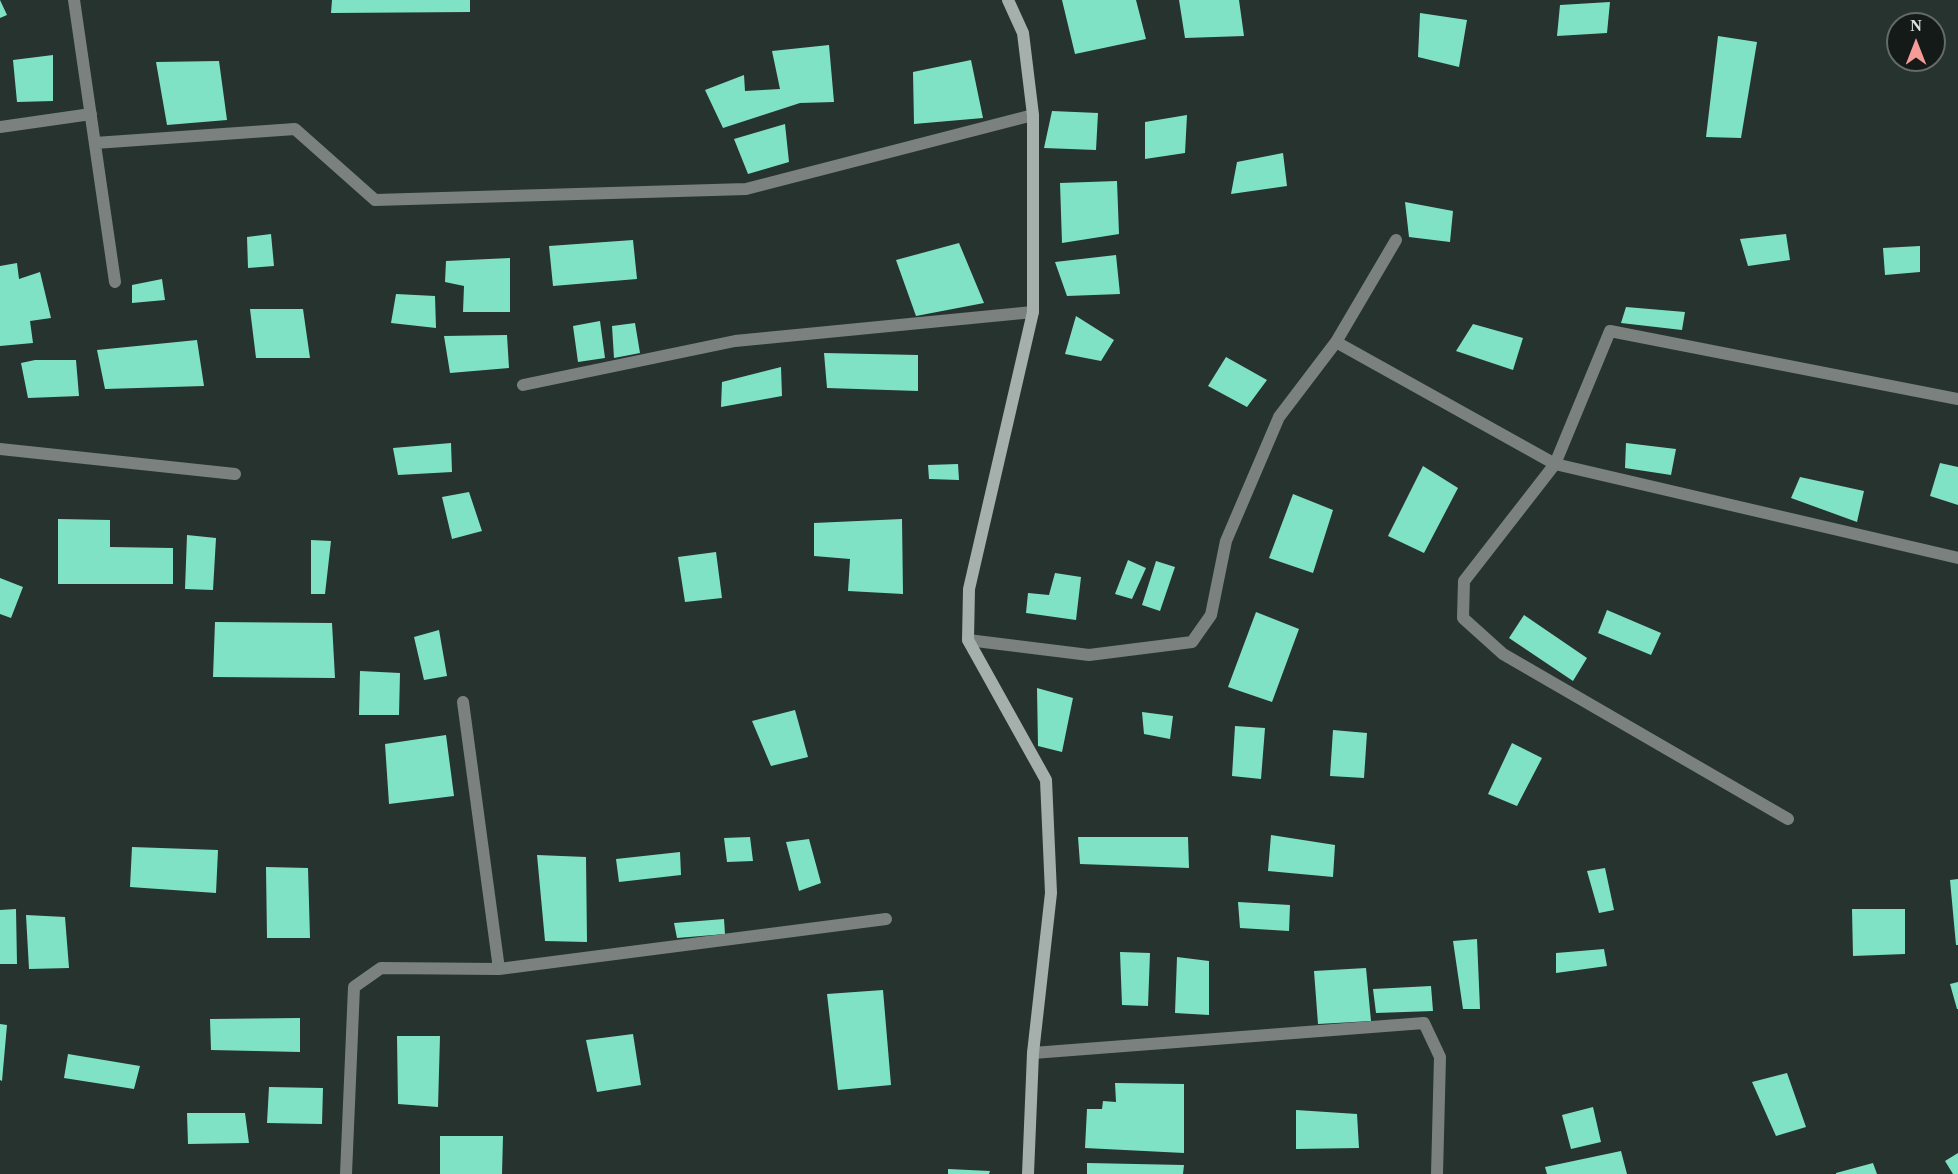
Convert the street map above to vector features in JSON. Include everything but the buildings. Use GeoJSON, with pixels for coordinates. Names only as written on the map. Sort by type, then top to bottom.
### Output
{"type":"FeatureCollection","features":[{"type":"Feature","properties":{"kind":"street"},"geometry":{"type":"LineString","coordinates":[[74,0],[115,282]]}},
{"type":"Feature","properties":{"kind":"street"},"geometry":{"type":"LineString","coordinates":[[1008,0],[1023,33],[1033,115],[1033,312],[969,589],[968,640],[1046,780],[1051,894],[1033,1053],[1028,1174]]}},
{"type":"Feature","properties":{"kind":"street"},"geometry":{"type":"LineString","coordinates":[[0,127],[91,114]]}},
{"type":"Feature","properties":{"kind":"street"},"geometry":{"type":"LineString","coordinates":[[95,143],[295,129],[375,200],[711,190],[758,186],[1033,115]]}},
{"type":"Feature","properties":{"kind":"street"},"geometry":{"type":"LineString","coordinates":[[968,640],[1089,655],[1192,642],[1211,615],[1226,541],[1279,417],[1336,342],[1396,240]]}},
{"type":"Feature","properties":{"kind":"street"},"geometry":{"type":"LineString","coordinates":[[523,385],[735,341],[1033,312]]}},
{"type":"Feature","properties":{"kind":"street"},"geometry":{"type":"LineString","coordinates":[[1788,819],[1503,654],[1463,618],[1464,581],[1555,464],[1610,331],[1958,399]]}},
{"type":"Feature","properties":{"kind":"street"},"geometry":{"type":"LineString","coordinates":[[1336,342],[1555,464],[1958,558]]}},
{"type":"Feature","properties":{"kind":"street"},"geometry":{"type":"LineString","coordinates":[[0,449],[235,474]]}},
{"type":"Feature","properties":{"kind":"street"},"geometry":{"type":"LineString","coordinates":[[463,702],[499,969]]}},
{"type":"Feature","properties":{"kind":"street"},"geometry":{"type":"LineString","coordinates":[[346,1174],[354,987],[381,968],[499,969],[886,919]]}},
{"type":"Feature","properties":{"kind":"street"},"geometry":{"type":"LineString","coordinates":[[1033,1053],[1425,1023],[1440,1057],[1437,1174]]}}]}
